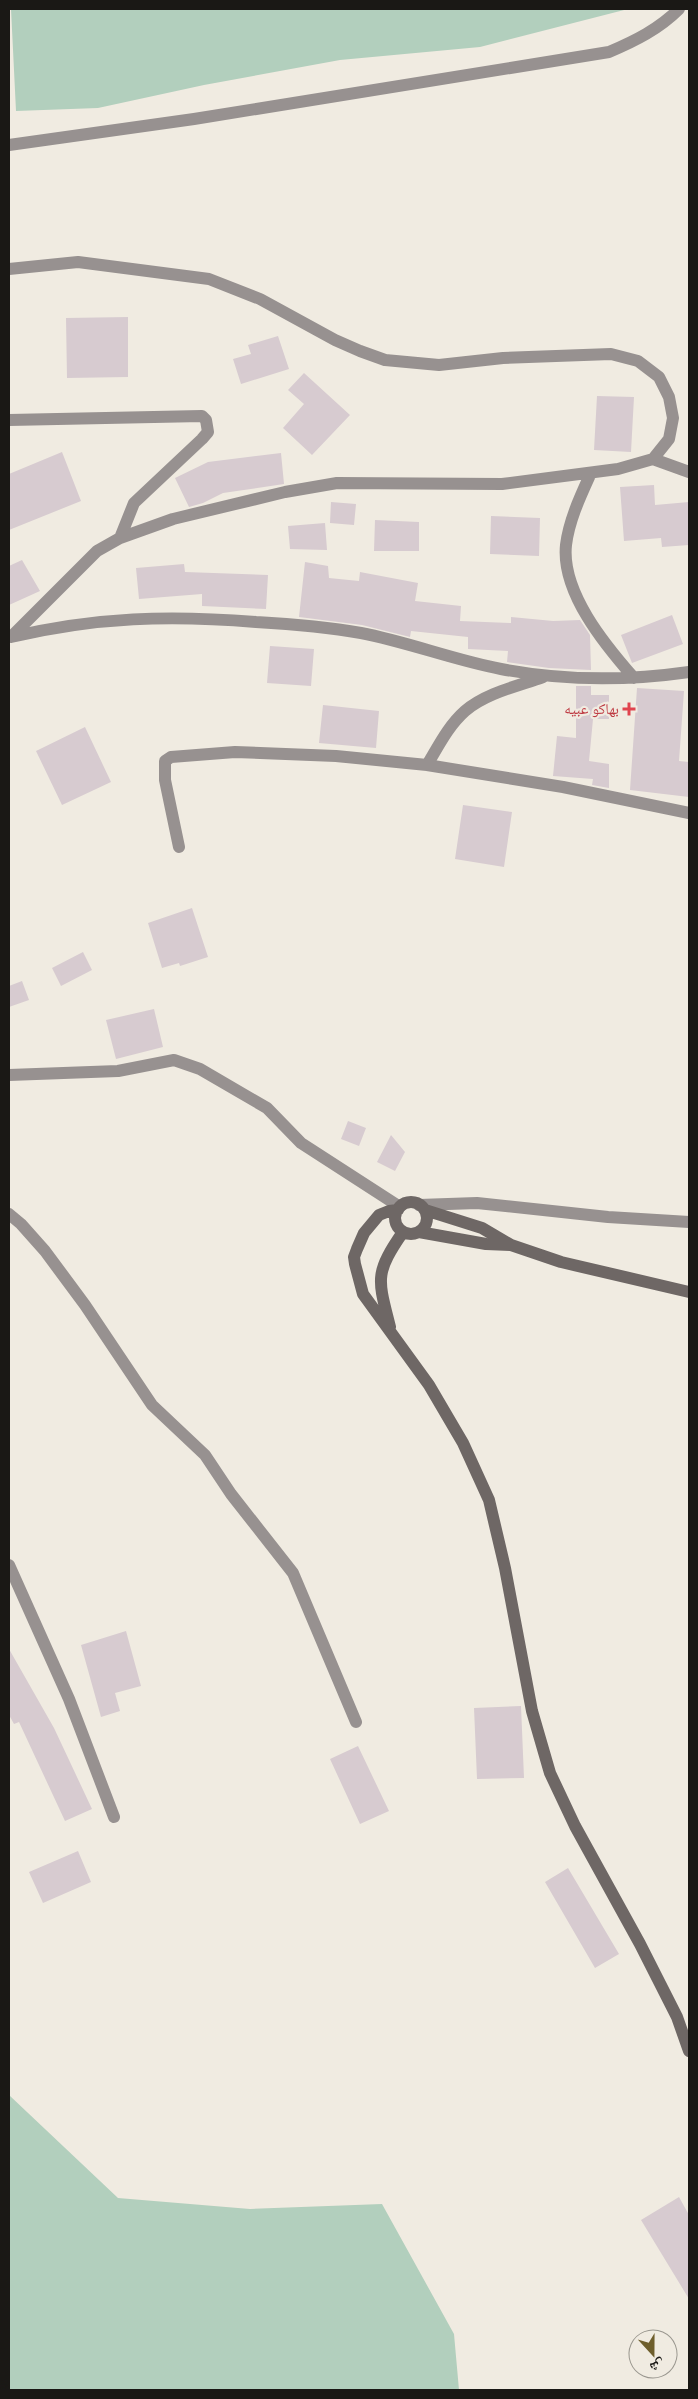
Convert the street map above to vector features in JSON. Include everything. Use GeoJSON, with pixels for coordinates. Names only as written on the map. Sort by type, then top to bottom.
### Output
{"type":"FeatureCollection","features":[{"type":"Feature","properties":{"kind":"main road"},"geometry":{"type":"LineString","coordinates":[[689,1292],[561,1262],[511,1245],[482,1228],[422,1207],[413,1202],[399,1209],[379,1214],[370,1224],[354,1257],[363,1294],[369,1305],[390,1330],[428,1384],[463,1443],[489,1500],[505,1568],[532,1711],[550,1773],[575,1826],[640,1944],[677,2017],[689,2051]]}},
{"type":"Feature","properties":{"kind":"main road"},"geometry":{"type":"LineString","coordinates":[[419,1232],[425,1226],[427,1218],[422,1207]]}},
{"type":"Feature","properties":{"kind":"main road"},"geometry":{"type":"LineString","coordinates":[[399,1209],[396,1218],[397,1226],[403,1232],[411,1234],[419,1232],[486,1244],[511,1245]]}},
{"type":"Feature","properties":{"kind":"main road"},"geometry":{"type":"LineString","coordinates":[[390,1330],[380,1288],[381,1273],[386,1257],[403,1232]]}},
{"type":"Feature","properties":{"kind":"street"},"geometry":{"type":"LineString","coordinates":[[9,145],[194,119],[609,52],[639,39],[667,20],[679,9]]}},
{"type":"Feature","properties":{"kind":"street"},"geometry":{"type":"LineString","coordinates":[[9,269],[78,262],[209,279],[260,299],[360,352],[385,360],[439,365],[503,358],[611,354],[638,361],[659,377],[670,397],[673,418],[670,440],[653,459],[618,469],[502,484],[337,484],[285,492],[173,518],[120,538],[97,551],[11,637]]}},
{"type":"Feature","properties":{"kind":"street"},"geometry":{"type":"LineString","coordinates":[[9,420],[202,416],[206,420],[208,432],[202,439],[134,503],[120,538]]}},
{"type":"Feature","properties":{"kind":"street"},"geometry":{"type":"LineString","coordinates":[[653,459],[689,472]]}},
{"type":"Feature","properties":{"kind":"street"},"geometry":{"type":"LineString","coordinates":[[591,473],[576,509],[566,545],[569,578],[582,606],[603,641],[634,678]]}},
{"type":"Feature","properties":{"kind":"street"},"geometry":{"type":"LineString","coordinates":[[11,637],[69,624],[120,618],[205,618],[361,633],[499,668],[546,676],[604,679],[689,672]]}},
{"type":"Feature","properties":{"kind":"street"},"geometry":{"type":"LineString","coordinates":[[427,765],[448,729],[465,711],[485,699],[546,676]]}},
{"type":"Feature","properties":{"kind":"street"},"geometry":{"type":"LineString","coordinates":[[179,847],[164,768],[165,761],[171,756],[235,752],[336,756],[427,765],[563,787],[689,813]]}},
{"type":"Feature","properties":{"kind":"street"},"geometry":{"type":"LineString","coordinates":[[9,1075],[118,1072],[174,1060],[200,1069],[267,1108],[301,1143],[399,1209]]}},
{"type":"Feature","properties":{"kind":"street"},"geometry":{"type":"LineString","coordinates":[[422,1207],[477,1203],[608,1217],[689,1222]]}},
{"type":"Feature","properties":{"kind":"street"},"geometry":{"type":"LineString","coordinates":[[9,1214],[21,1224],[45,1251],[86,1305],[152,1405],[205,1455],[231,1494],[292,1573],[356,1722]]}},
{"type":"Feature","properties":{"kind":"street"},"geometry":{"type":"LineString","coordinates":[[9,1566],[69,1699],[114,1817]]}},
{"type":"Feature","properties":{"kind":"green space"},"geometry":{"type":"Polygon","coordinates":[[[11,9],[628,9],[480,47],[340,60],[204,85],[98,108],[16,111],[11,9]]]}},
{"type":"Feature","properties":{"kind":"green space"},"geometry":{"type":"Polygon","coordinates":[[[9,2095],[118,2198],[250,2209],[382,2204],[454,2334],[459,2390],[9,2390],[9,2095]]]}},
{"type":"Feature","properties":{"kind":"building"},"geometry":{"type":"Polygon","coordinates":[[[128,317],[128,377],[67,378],[66,318],[128,317]]]}},
{"type":"Feature","properties":{"kind":"building"},"geometry":{"type":"Polygon","coordinates":[[[278,336],[289,369],[241,384],[233,359],[251,354],[248,345],[278,336]]]}},
{"type":"Feature","properties":{"kind":"building"},"geometry":{"type":"Polygon","coordinates":[[[304,373],[350,415],[312,455],[283,428],[304,404],[288,390],[304,373]]]}},
{"type":"Feature","properties":{"kind":"building"},"geometry":{"type":"Polygon","coordinates":[[[597,396],[634,397],[631,452],[594,450],[597,396]]]}},
{"type":"Feature","properties":{"kind":"building"},"geometry":{"type":"Polygon","coordinates":[[[62,452],[81,501],[9,530],[9,474],[62,452]]]}},
{"type":"Feature","properties":{"kind":"building"},"geometry":{"type":"Polygon","coordinates":[[[281,453],[284,484],[223,493],[203,503],[189,507],[175,478],[208,462],[281,453]]]}},
{"type":"Feature","properties":{"kind":"building"},"geometry":{"type":"Polygon","coordinates":[[[654,485],[655,505],[689,502],[689,545],[662,547],[661,538],[624,541],[620,487],[654,485]]]}},
{"type":"Feature","properties":{"kind":"building"},"geometry":{"type":"Polygon","coordinates":[[[331,502],[356,504],[354,525],[330,523],[331,502]]]}},
{"type":"Feature","properties":{"kind":"building"},"geometry":{"type":"Polygon","coordinates":[[[491,516],[540,518],[539,556],[490,554],[491,516]]]}},
{"type":"Feature","properties":{"kind":"building"},"geometry":{"type":"Polygon","coordinates":[[[375,520],[419,522],[419,551],[374,551],[375,520]]]}},
{"type":"Feature","properties":{"kind":"building"},"geometry":{"type":"Polygon","coordinates":[[[325,523],[327,550],[290,549],[288,526],[325,523]]]}},
{"type":"Feature","properties":{"kind":"building"},"geometry":{"type":"Polygon","coordinates":[[[22,560],[40,591],[9,605],[9,566],[22,560]]]}},
{"type":"Feature","properties":{"kind":"building"},"geometry":{"type":"Polygon","coordinates":[[[305,562],[328,566],[329,578],[359,581],[360,572],[418,583],[415,601],[461,606],[460,621],[511,623],[511,617],[553,621],[580,620],[590,635],[591,670],[549,668],[507,662],[508,651],[468,649],[468,637],[411,631],[410,637],[362,625],[299,617],[305,562]]]}},
{"type":"Feature","properties":{"kind":"building"},"geometry":{"type":"Polygon","coordinates":[[[184,564],[185,572],[268,575],[266,609],[202,606],[202,594],[139,599],[136,568],[184,564]]]}},
{"type":"Feature","properties":{"kind":"building"},"geometry":{"type":"Polygon","coordinates":[[[672,615],[683,644],[632,663],[621,635],[672,615]]]}},
{"type":"Feature","properties":{"kind":"building"},"geometry":{"type":"Polygon","coordinates":[[[270,646],[314,649],[311,686],[267,683],[270,646]]]}},
{"type":"Feature","properties":{"kind":"building"},"geometry":{"type":"Polygon","coordinates":[[[576,686],[591,686],[591,695],[609,695],[609,719],[593,719],[589,761],[609,764],[609,788],[592,785],[593,779],[553,776],[557,736],[576,738],[576,686]]]}},
{"type":"Feature","properties":{"kind":"building"},"geometry":{"type":"Polygon","coordinates":[[[637,688],[684,691],[679,761],[689,762],[689,797],[630,790],[637,688]]]}},
{"type":"Feature","properties":{"kind":"building"},"geometry":{"type":"Polygon","coordinates":[[[323,705],[379,711],[376,748],[319,743],[323,705]]]}},
{"type":"Feature","properties":{"kind":"building"},"geometry":{"type":"Polygon","coordinates":[[[85,727],[111,782],[62,805],[36,751],[85,727]]]}},
{"type":"Feature","properties":{"kind":"building"},"geometry":{"type":"Polygon","coordinates":[[[463,805],[512,812],[504,867],[455,859],[463,805]]]}},
{"type":"Feature","properties":{"kind":"building"},"geometry":{"type":"Polygon","coordinates":[[[192,908],[208,957],[180,966],[179,963],[162,968],[148,923],[192,908]]]}},
{"type":"Feature","properties":{"kind":"building"},"geometry":{"type":"Polygon","coordinates":[[[83,952],[92,970],[61,986],[52,968],[83,952]]]}},
{"type":"Feature","properties":{"kind":"building"},"geometry":{"type":"Polygon","coordinates":[[[22,981],[29,1000],[9,1007],[9,986],[22,981]]]}},
{"type":"Feature","properties":{"kind":"building"},"geometry":{"type":"Polygon","coordinates":[[[154,1009],[163,1047],[116,1059],[106,1020],[154,1009]]]}},
{"type":"Feature","properties":{"kind":"building"},"geometry":{"type":"Polygon","coordinates":[[[348,1121],[366,1128],[359,1146],[341,1139],[348,1121]]]}},
{"type":"Feature","properties":{"kind":"building"},"geometry":{"type":"Polygon","coordinates":[[[391,1135],[405,1152],[395,1171],[377,1162],[391,1135]]]}},
{"type":"Feature","properties":{"kind":"building"},"geometry":{"type":"Polygon","coordinates":[[[126,1631],[141,1686],[115,1693],[120,1711],[101,1717],[81,1645],[126,1631]]]}},
{"type":"Feature","properties":{"kind":"building"},"geometry":{"type":"Polygon","coordinates":[[[9,1649],[54,1728],[92,1809],[65,1821],[19,1722],[14,1724],[9,1715],[9,1649]]]}},
{"type":"Feature","properties":{"kind":"building"},"geometry":{"type":"Polygon","coordinates":[[[521,1706],[524,1778],[477,1779],[474,1708],[521,1706]]]}},
{"type":"Feature","properties":{"kind":"building"},"geometry":{"type":"Polygon","coordinates":[[[358,1746],[389,1811],[360,1824],[330,1759],[358,1746]]]}},
{"type":"Feature","properties":{"kind":"building"},"geometry":{"type":"Polygon","coordinates":[[[78,1851],[91,1882],[43,1903],[29,1872],[78,1851]]]}},
{"type":"Feature","properties":{"kind":"building"},"geometry":{"type":"Polygon","coordinates":[[[568,1868],[619,1954],[595,1968],[545,1882],[568,1868]]]}},
{"type":"Feature","properties":{"kind":"building"},"geometry":{"type":"Polygon","coordinates":[[[679,2197],[689,2215],[689,2299],[641,2220],[679,2197]]]}},
{"type":"Feature","properties":{"kind":"place","name":"بهاكو عبيه"},"geometry":{"type":"Point","coordinates":[629,709]}}]}
